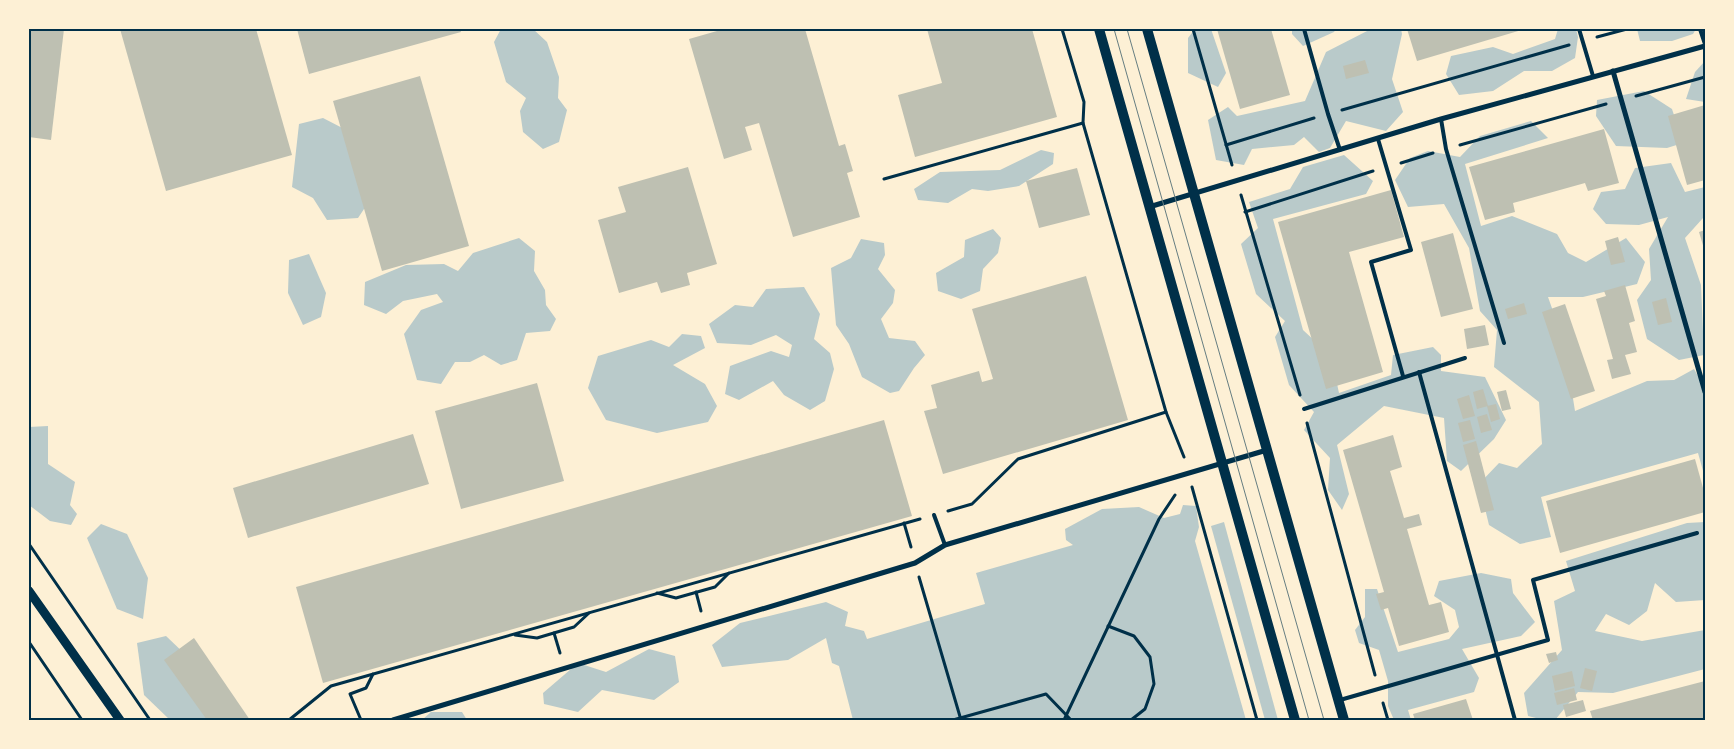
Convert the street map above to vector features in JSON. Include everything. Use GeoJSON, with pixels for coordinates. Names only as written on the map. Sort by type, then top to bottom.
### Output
{"type":"FeatureCollection","features":[{"type":"Feature","properties":{"kind":"main road"},"geometry":{"type":"LineString","coordinates":[[1099,29],[1295,720]]}},
{"type":"Feature","properties":{"kind":"main road"},"geometry":{"type":"LineString","coordinates":[[1147,29],[1344,720]]}},
{"type":"Feature","properties":{"kind":"street"},"geometry":{"type":"LineString","coordinates":[[1149,207],[1238,182],[1441,119],[1705,45]]}},
{"type":"Feature","properties":{"kind":"street"},"geometry":{"type":"LineString","coordinates":[[1613,71],[1705,392]]}},
{"type":"Feature","properties":{"kind":"street"},"geometry":{"type":"LineString","coordinates":[[393,720],[915,563],[946,545],[1267,450]]}},
{"type":"Feature","properties":{"kind":"street"},"geometry":{"type":"LineString","coordinates":[[29,591],[120,720]]}},
{"type":"Feature","properties":{"kind":"lane"},"geometry":{"type":"LineString","coordinates":[[1304,29],[1340,150]]}},
{"type":"Feature","properties":{"kind":"lane"},"geometry":{"type":"LineString","coordinates":[[1579,29],[1593,76]]}},
{"type":"Feature","properties":{"kind":"lane"},"geometry":{"type":"LineString","coordinates":[[1700,29],[1705,45]]}},
{"type":"Feature","properties":{"kind":"lane"},"geometry":{"type":"LineString","coordinates":[[1441,119],[1446,148],[1504,343]]}},
{"type":"Feature","properties":{"kind":"lane"},"geometry":{"type":"LineString","coordinates":[[1378,139],[1411,250],[1371,262],[1403,376]]}},
{"type":"Feature","properties":{"kind":"lane"},"geometry":{"type":"LineString","coordinates":[[1304,409],[1403,376],[1465,358]]}},
{"type":"Feature","properties":{"kind":"lane"},"geometry":{"type":"LineString","coordinates":[[1419,372],[1515,720]]}},
{"type":"Feature","properties":{"kind":"lane"},"geometry":{"type":"LineString","coordinates":[[934,515],[946,545]]}},
{"type":"Feature","properties":{"kind":"lane"},"geometry":{"type":"LineString","coordinates":[[1338,701],[1548,640],[1533,580],[1697,533]]}},
{"type":"Feature","properties":{"kind":"path"},"geometry":{"type":"LineString","coordinates":[[1062,29],[1084,102],[1082,123],[1166,412],[1184,455],[1257,720]]}},
{"type":"Feature","properties":{"kind":"path"},"geometry":{"type":"LineString","coordinates":[[1193,29],[1304,409],[1388,720]]}},
{"type":"Feature","properties":{"kind":"path"},"geometry":{"type":"LineString","coordinates":[[1226,145],[1626,29]]}},
{"type":"Feature","properties":{"kind":"path"},"geometry":{"type":"LineString","coordinates":[[1245,212],[1446,148],[1705,77]]}},
{"type":"Feature","properties":{"kind":"path"},"geometry":{"type":"LineString","coordinates":[[884,179],[1082,123]]}},
{"type":"Feature","properties":{"kind":"path"},"geometry":{"type":"LineString","coordinates":[[289,720],[330,686],[972,504],[1018,459],[1166,412]]}},
{"type":"Feature","properties":{"kind":"path"},"geometry":{"type":"LineString","coordinates":[[1064,720],[1159,519],[1188,473]]}},
{"type":"Feature","properties":{"kind":"path"},"geometry":{"type":"LineString","coordinates":[[29,544],[150,720]]}},
{"type":"Feature","properties":{"kind":"path"},"geometry":{"type":"LineString","coordinates":[[657,593],[676,598],[715,586],[730,572]]}},
{"type":"Feature","properties":{"kind":"path"},"geometry":{"type":"LineString","coordinates":[[512,634],[536,638],[574,627],[589,613]]}},
{"type":"Feature","properties":{"kind":"path"},"geometry":{"type":"LineString","coordinates":[[932,620],[961,719]]}},
{"type":"Feature","properties":{"kind":"path"},"geometry":{"type":"LineString","coordinates":[[1108,626],[1134,636],[1150,658],[1154,684],[1145,709],[1131,720]]}},
{"type":"Feature","properties":{"kind":"path"},"geometry":{"type":"LineString","coordinates":[[29,642],[82,720]]}},
{"type":"Feature","properties":{"kind":"path"},"geometry":{"type":"LineString","coordinates":[[361,720],[350,694],[366,688],[374,674]]}},
{"type":"Feature","properties":{"kind":"path"},"geometry":{"type":"LineString","coordinates":[[953,720],[1046,694],[1071,720]]}},
{"type":"Feature","properties":{"kind":"shaded area"},"geometry":{"type":"Polygon","coordinates":[[[501,29],[533,29],[547,42],[559,77],[558,98],[567,110],[559,142],[543,149],[523,132],[520,111],[526,98],[506,82],[494,42],[501,29]]]}},
{"type":"Feature","properties":{"kind":"shaded area"},"geometry":{"type":"Polygon","coordinates":[[[1195,29],[1211,29],[1226,73],[1218,87],[1188,73],[1188,38],[1195,29]]]}},
{"type":"Feature","properties":{"kind":"shaded area"},"geometry":{"type":"Polygon","coordinates":[[[1292,29],[1336,29],[1334,32],[1303,46],[1292,34],[1292,29]]]}},
{"type":"Feature","properties":{"kind":"shaded area"},"geometry":{"type":"Polygon","coordinates":[[[1371,29],[1401,29],[1402,34],[1392,79],[1403,112],[1386,131],[1346,121],[1330,148],[1319,152],[1304,137],[1294,145],[1252,149],[1244,165],[1216,160],[1208,120],[1228,107],[1237,116],[1305,101],[1326,52],[1371,29]]]}},
{"type":"Feature","properties":{"kind":"shaded area"},"geometry":{"type":"Polygon","coordinates":[[[1558,29],[1576,29],[1578,37],[1575,58],[1552,71],[1524,71],[1493,91],[1459,95],[1446,74],[1451,56],[1493,47],[1513,54],[1555,39],[1558,29]]]}},
{"type":"Feature","properties":{"kind":"shaded area"},"geometry":{"type":"Polygon","coordinates":[[[1637,29],[1696,29],[1693,34],[1672,41],[1640,41],[1637,29]]]}},
{"type":"Feature","properties":{"kind":"shaded area"},"geometry":{"type":"Polygon","coordinates":[[[1705,61],[1705,102],[1686,99],[1695,72],[1705,61]]]}},
{"type":"Feature","properties":{"kind":"shaded area"},"geometry":{"type":"Polygon","coordinates":[[[1644,91],[1672,109],[1683,143],[1667,148],[1616,146],[1596,116],[1597,100],[1644,91]]]}},
{"type":"Feature","properties":{"kind":"shaded area"},"geometry":{"type":"Polygon","coordinates":[[[323,118],[354,134],[374,194],[358,218],[327,220],[313,198],[292,187],[299,124],[323,118]]]}},
{"type":"Feature","properties":{"kind":"shaded area"},"geometry":{"type":"Polygon","coordinates":[[[1531,121],[1548,138],[1465,164],[1481,226],[1512,216],[1557,234],[1568,253],[1586,262],[1626,238],[1645,262],[1637,284],[1583,297],[1548,297],[1564,342],[1575,411],[1647,381],[1674,380],[1694,369],[1705,388],[1705,478],[1698,453],[1541,497],[1551,537],[1520,544],[1489,525],[1479,484],[1499,463],[1517,468],[1542,444],[1539,402],[1494,367],[1497,330],[1480,311],[1469,248],[1444,204],[1408,207],[1395,180],[1410,158],[1428,151],[1460,157],[1480,136],[1531,121]]]}},
{"type":"Feature","properties":{"kind":"shaded area"},"geometry":{"type":"Polygon","coordinates":[[[1041,150],[1054,153],[1053,164],[1019,186],[988,191],[972,189],[948,203],[918,200],[914,189],[940,172],[1000,170],[1041,150]]]}},
{"type":"Feature","properties":{"kind":"shaded area"},"geometry":{"type":"Polygon","coordinates":[[[1344,155],[1373,181],[1366,194],[1273,219],[1303,330],[1331,356],[1339,393],[1391,375],[1393,355],[1433,347],[1441,355],[1441,371],[1485,377],[1506,420],[1494,439],[1461,471],[1447,461],[1444,418],[1384,406],[1337,445],[1349,494],[1342,510],[1328,490],[1330,458],[1304,430],[1314,412],[1289,385],[1275,337],[1285,321],[1256,294],[1241,244],[1258,228],[1249,202],[1290,189],[1303,167],[1344,155]]]}},
{"type":"Feature","properties":{"kind":"shaded area"},"geometry":{"type":"Polygon","coordinates":[[[1671,163],[1685,192],[1705,187],[1705,218],[1685,238],[1701,285],[1704,355],[1679,360],[1647,339],[1637,300],[1651,280],[1649,249],[1668,217],[1639,225],[1606,224],[1593,209],[1601,192],[1625,189],[1635,168],[1671,163]]]}},
{"type":"Feature","properties":{"kind":"shaded area"},"geometry":{"type":"Polygon","coordinates":[[[993,229],[1001,238],[998,253],[983,269],[980,291],[961,299],[938,291],[936,273],[964,257],[965,240],[993,229]]]}},
{"type":"Feature","properties":{"kind":"shaded area"},"geometry":{"type":"Polygon","coordinates":[[[519,238],[535,251],[534,271],[545,290],[546,305],[556,319],[550,331],[526,333],[517,360],[501,365],[484,355],[470,362],[455,362],[441,384],[417,380],[404,334],[421,310],[443,302],[437,294],[403,301],[386,314],[364,305],[365,282],[406,265],[444,264],[458,271],[473,253],[519,238]]]}},
{"type":"Feature","properties":{"kind":"shaded area"},"geometry":{"type":"Polygon","coordinates":[[[861,239],[884,243],[885,255],[878,269],[895,290],[893,303],[881,319],[889,338],[915,341],[925,355],[899,391],[890,393],[862,377],[849,344],[836,325],[831,268],[851,258],[861,239]]]}},
{"type":"Feature","properties":{"kind":"shaded area"},"geometry":{"type":"Polygon","coordinates":[[[309,254],[326,293],[321,317],[303,325],[288,293],[289,260],[309,254]]]}},
{"type":"Feature","properties":{"kind":"shaded area"},"geometry":{"type":"Polygon","coordinates":[[[804,287],[820,314],[814,339],[830,353],[834,369],[825,401],[810,410],[784,395],[773,381],[739,400],[725,394],[730,366],[771,351],[789,357],[792,345],[776,335],[751,345],[717,343],[709,324],[735,305],[753,307],[766,289],[804,287]]]}},
{"type":"Feature","properties":{"kind":"shaded area"},"geometry":{"type":"Polygon","coordinates":[[[682,334],[701,336],[705,348],[673,365],[705,384],[717,406],[708,422],[657,433],[606,420],[588,388],[598,356],[651,340],[669,347],[682,334]]]}},
{"type":"Feature","properties":{"kind":"shaded area"},"geometry":{"type":"Polygon","coordinates":[[[48,426],[48,464],[75,482],[70,505],[77,514],[71,525],[50,521],[29,505],[29,427],[48,426]]]}},
{"type":"Feature","properties":{"kind":"shaded area"},"geometry":{"type":"Polygon","coordinates":[[[1183,505],[1196,506],[1199,527],[1195,541],[1246,720],[853,720],[839,666],[832,663],[826,638],[788,660],[722,667],[712,645],[740,623],[826,602],[848,612],[845,626],[864,631],[867,639],[985,604],[976,573],[1073,545],[1066,540],[1065,529],[1102,509],[1139,507],[1164,518],[1180,514],[1183,505]]]}},
{"type":"Feature","properties":{"kind":"shaded area"},"geometry":{"type":"Polygon","coordinates":[[[1224,522],[1278,720],[1265,720],[1211,526],[1224,522]]]}},
{"type":"Feature","properties":{"kind":"shaded area"},"geometry":{"type":"Polygon","coordinates":[[[1705,522],[1705,600],[1676,602],[1655,583],[1647,611],[1629,625],[1606,614],[1595,631],[1642,641],[1705,630],[1705,669],[1613,693],[1578,692],[1555,720],[1544,720],[1528,716],[1524,693],[1562,650],[1554,601],[1575,591],[1566,561],[1687,523],[1705,522]]]}},
{"type":"Feature","properties":{"kind":"shaded area"},"geometry":{"type":"Polygon","coordinates":[[[101,524],[127,534],[148,578],[143,619],[117,609],[87,538],[101,524]]]}},
{"type":"Feature","properties":{"kind":"shaded area"},"geometry":{"type":"Polygon","coordinates":[[[1481,573],[1511,579],[1513,593],[1535,622],[1521,636],[1462,649],[1479,678],[1474,692],[1408,710],[1411,720],[1394,720],[1388,706],[1388,681],[1379,650],[1359,643],[1355,630],[1365,617],[1365,589],[1377,589],[1398,652],[1449,639],[1459,627],[1455,610],[1434,596],[1439,581],[1481,573]]]}},
{"type":"Feature","properties":{"kind":"shaded area"},"geometry":{"type":"Polygon","coordinates":[[[166,636],[232,699],[240,720],[170,720],[144,695],[137,643],[166,636]]]}},
{"type":"Feature","properties":{"kind":"shaded area"},"geometry":{"type":"Polygon","coordinates":[[[649,649],[675,656],[679,682],[654,700],[602,690],[578,712],[544,704],[543,693],[578,663],[606,672],[649,649]]]}},
{"type":"Feature","properties":{"kind":"shaded area"},"geometry":{"type":"Polygon","coordinates":[[[431,712],[462,712],[467,720],[422,720],[431,712]]]}},
{"type":"Feature","properties":{"kind":"building"},"geometry":{"type":"Polygon","coordinates":[[[29,29],[64,29],[51,140],[29,137],[29,29]]]}},
{"type":"Feature","properties":{"kind":"building"},"geometry":{"type":"Polygon","coordinates":[[[120,29],[256,29],[292,155],[166,191],[120,29]]]}},
{"type":"Feature","properties":{"kind":"building"},"geometry":{"type":"Polygon","coordinates":[[[297,29],[460,29],[461,32],[309,74],[297,29]]]}},
{"type":"Feature","properties":{"kind":"building"},"geometry":{"type":"Polygon","coordinates":[[[724,29],[805,29],[839,146],[845,144],[853,171],[847,173],[860,217],[793,237],[759,123],[745,127],[752,150],[724,159],[689,39],[724,29]]]}},
{"type":"Feature","properties":{"kind":"building"},"geometry":{"type":"Polygon","coordinates":[[[927,29],[1032,29],[1057,117],[915,157],[898,95],[942,83],[927,29]]]}},
{"type":"Feature","properties":{"kind":"building"},"geometry":{"type":"Polygon","coordinates":[[[1217,29],[1271,29],[1290,95],[1240,109],[1217,29]]]}},
{"type":"Feature","properties":{"kind":"building"},"geometry":{"type":"Polygon","coordinates":[[[1407,29],[1525,29],[1417,61],[1407,29]]]}},
{"type":"Feature","properties":{"kind":"building"},"geometry":{"type":"Polygon","coordinates":[[[1365,60],[1369,73],[1346,79],[1343,66],[1365,60]]]}},
{"type":"Feature","properties":{"kind":"building"},"geometry":{"type":"Polygon","coordinates":[[[420,76],[469,246],[382,271],[333,101],[420,76]]]}},
{"type":"Feature","properties":{"kind":"building"},"geometry":{"type":"Polygon","coordinates":[[[1705,105],[1705,180],[1687,185],[1668,116],[1705,105]]]}},
{"type":"Feature","properties":{"kind":"building"},"geometry":{"type":"Polygon","coordinates":[[[1604,129],[1619,183],[1588,191],[1585,183],[1513,203],[1515,212],[1485,220],[1469,167],[1604,129]]]}},
{"type":"Feature","properties":{"kind":"building"},"geometry":{"type":"Polygon","coordinates":[[[688,167],[717,264],[687,273],[690,285],[661,293],[657,282],[619,293],[598,220],[626,212],[618,187],[688,167]]]}},
{"type":"Feature","properties":{"kind":"building"},"geometry":{"type":"Polygon","coordinates":[[[1077,168],[1090,215],[1039,228],[1026,181],[1077,168]]]}},
{"type":"Feature","properties":{"kind":"building"},"geometry":{"type":"Polygon","coordinates":[[[1391,190],[1404,237],[1349,252],[1383,372],[1326,389],[1278,222],[1391,190]]]}},
{"type":"Feature","properties":{"kind":"building"},"geometry":{"type":"Polygon","coordinates":[[[1705,230],[1705,252],[1699,232],[1705,230]]]}},
{"type":"Feature","properties":{"kind":"building"},"geometry":{"type":"Polygon","coordinates":[[[1453,233],[1473,309],[1441,317],[1421,242],[1453,233]]]}},
{"type":"Feature","properties":{"kind":"building"},"geometry":{"type":"Polygon","coordinates":[[[1618,237],[1625,262],[1611,265],[1605,241],[1618,237]]]}},
{"type":"Feature","properties":{"kind":"building"},"geometry":{"type":"Polygon","coordinates":[[[1086,276],[1128,420],[943,474],[924,411],[937,408],[931,385],[979,371],[982,382],[993,379],[972,309],[1086,276]]]}},
{"type":"Feature","properties":{"kind":"building"},"geometry":{"type":"Polygon","coordinates":[[[1625,285],[1635,321],[1629,323],[1637,352],[1625,355],[1631,374],[1612,379],[1607,360],[1613,359],[1596,299],[1606,296],[1604,291],[1625,285]]]}},
{"type":"Feature","properties":{"kind":"building"},"geometry":{"type":"Polygon","coordinates":[[[1666,298],[1672,322],[1658,325],[1652,302],[1666,298]]]}},
{"type":"Feature","properties":{"kind":"building"},"geometry":{"type":"Polygon","coordinates":[[[1524,303],[1527,314],[1508,319],[1505,309],[1524,303]]]}},
{"type":"Feature","properties":{"kind":"building"},"geometry":{"type":"Polygon","coordinates":[[[1565,304],[1595,391],[1571,399],[1542,312],[1565,304]]]}},
{"type":"Feature","properties":{"kind":"building"},"geometry":{"type":"Polygon","coordinates":[[[1485,325],[1489,345],[1467,349],[1464,329],[1485,325]]]}},
{"type":"Feature","properties":{"kind":"building"},"geometry":{"type":"Polygon","coordinates":[[[537,383],[564,481],[461,509],[435,411],[537,383]]]}},
{"type":"Feature","properties":{"kind":"building"},"geometry":{"type":"Polygon","coordinates":[[[1483,389],[1488,406],[1477,409],[1473,392],[1483,389]]]}},
{"type":"Feature","properties":{"kind":"building"},"geometry":{"type":"Polygon","coordinates":[[[1506,390],[1511,409],[1502,411],[1497,392],[1506,390]]]}},
{"type":"Feature","properties":{"kind":"building"},"geometry":{"type":"Polygon","coordinates":[[[1469,395],[1475,416],[1463,419],[1457,399],[1469,395]]]}},
{"type":"Feature","properties":{"kind":"building"},"geometry":{"type":"Polygon","coordinates":[[[1496,404],[1500,419],[1491,422],[1487,406],[1496,404]]]}},
{"type":"Feature","properties":{"kind":"building"},"geometry":{"type":"Polygon","coordinates":[[[1487,414],[1492,430],[1481,433],[1477,417],[1487,414]]]}},
{"type":"Feature","properties":{"kind":"building"},"geometry":{"type":"Polygon","coordinates":[[[884,420],[912,516],[323,683],[296,587],[884,420]]]}},
{"type":"Feature","properties":{"kind":"building"},"geometry":{"type":"Polygon","coordinates":[[[1470,420],[1475,439],[1463,442],[1458,423],[1470,420]]]}},
{"type":"Feature","properties":{"kind":"building"},"geometry":{"type":"Polygon","coordinates":[[[413,434],[429,484],[248,538],[233,488],[413,434]]]}},
{"type":"Feature","properties":{"kind":"building"},"geometry":{"type":"Polygon","coordinates":[[[1393,435],[1402,467],[1390,471],[1404,518],[1419,514],[1422,525],[1407,529],[1429,605],[1441,602],[1449,632],[1399,646],[1388,608],[1381,610],[1376,594],[1384,592],[1343,450],[1393,435]]]}},
{"type":"Feature","properties":{"kind":"building"},"geometry":{"type":"Polygon","coordinates":[[[1476,441],[1494,510],[1481,513],[1463,445],[1476,441]]]}},
{"type":"Feature","properties":{"kind":"building"},"geometry":{"type":"Polygon","coordinates":[[[1695,459],[1705,495],[1705,512],[1560,553],[1546,501],[1695,459]]]}},
{"type":"Feature","properties":{"kind":"building"},"geometry":{"type":"Polygon","coordinates":[[[194,638],[250,720],[207,720],[164,660],[194,638]]]}},
{"type":"Feature","properties":{"kind":"building"},"geometry":{"type":"Polygon","coordinates":[[[1556,652],[1558,660],[1549,663],[1546,654],[1556,652]]]}},
{"type":"Feature","properties":{"kind":"building"},"geometry":{"type":"Polygon","coordinates":[[[1585,668],[1597,671],[1592,691],[1580,688],[1585,668]]]}},
{"type":"Feature","properties":{"kind":"building"},"geometry":{"type":"Polygon","coordinates":[[[1572,671],[1575,686],[1555,691],[1552,676],[1572,671]]]}},
{"type":"Feature","properties":{"kind":"building"},"geometry":{"type":"Polygon","coordinates":[[[1705,681],[1705,720],[1593,720],[1590,711],[1705,681]]]}},
{"type":"Feature","properties":{"kind":"building"},"geometry":{"type":"Polygon","coordinates":[[[1574,688],[1577,700],[1557,705],[1554,693],[1574,688]]]}},
{"type":"Feature","properties":{"kind":"building"},"geometry":{"type":"Polygon","coordinates":[[[1466,699],[1473,720],[1415,720],[1413,714],[1466,699]]]}},
{"type":"Feature","properties":{"kind":"building"},"geometry":{"type":"Polygon","coordinates":[[[1583,700],[1586,711],[1566,717],[1563,705],[1583,700]]]}},
{"type":"Feature","properties":{"kind":"tram line"},"geometry":{"type":"LineString","coordinates":[[1114,29],[1309,720]]}},
{"type":"Feature","properties":{"kind":"tram line"},"geometry":{"type":"LineString","coordinates":[[1127,29],[1324,720]]}}]}
